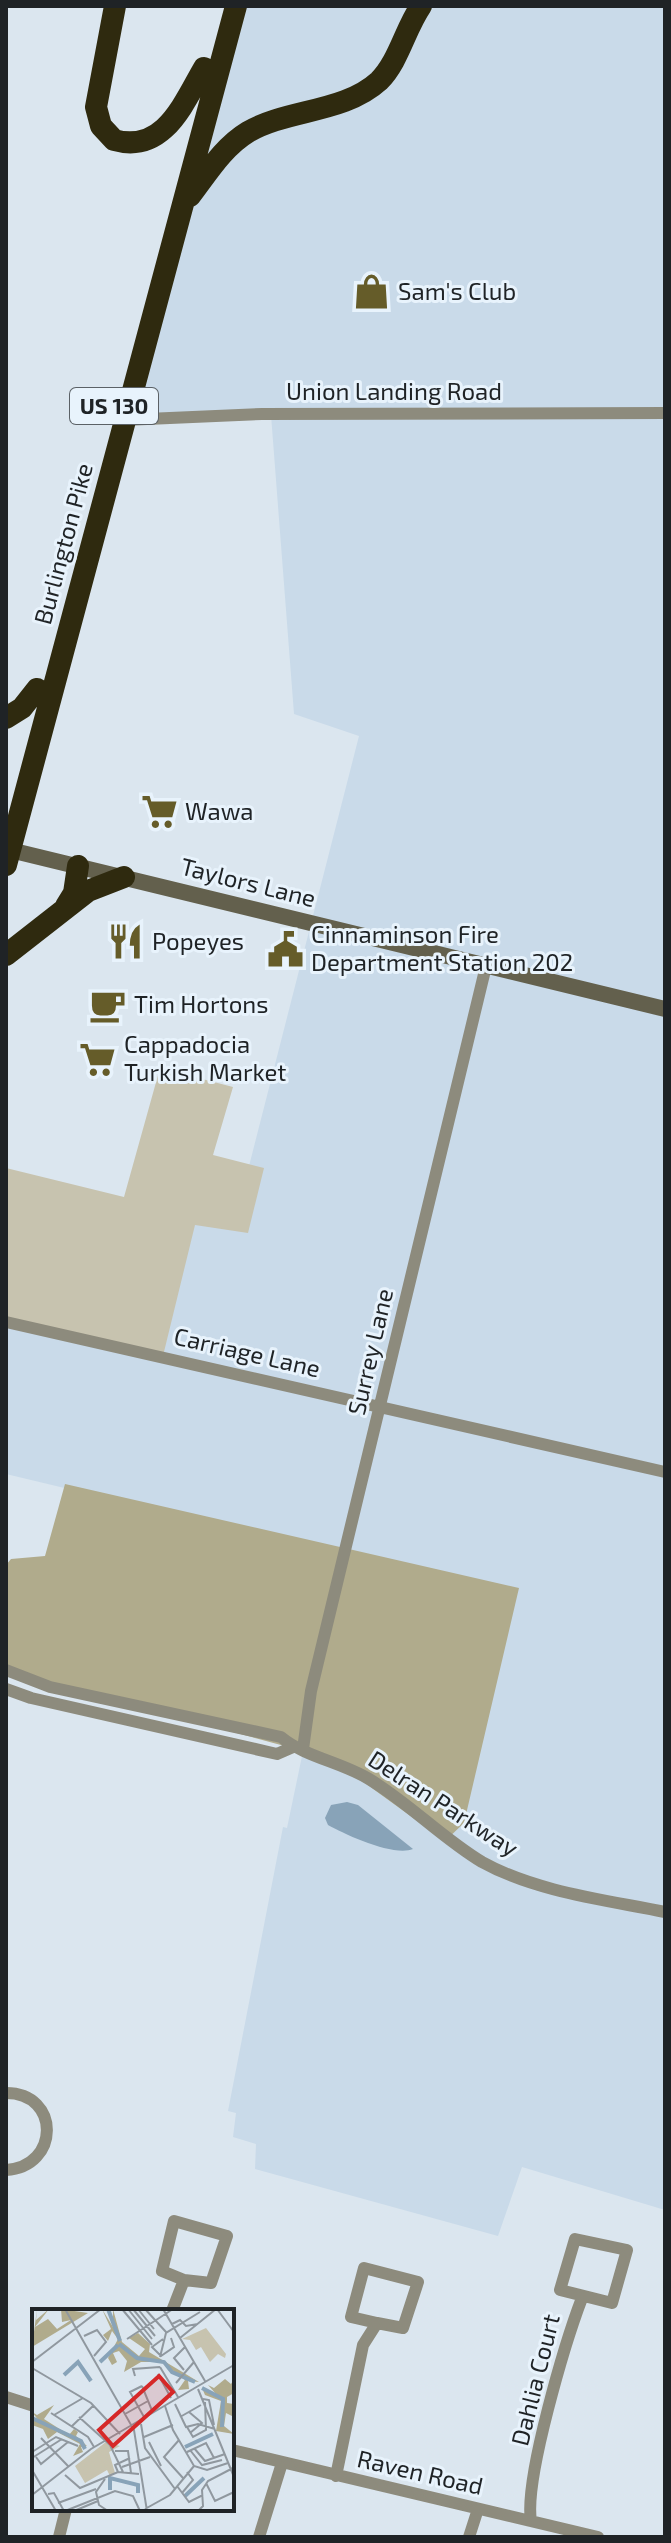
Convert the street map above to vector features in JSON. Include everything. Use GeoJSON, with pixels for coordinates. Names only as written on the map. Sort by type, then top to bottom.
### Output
{"type":"FeatureCollection","features":[{"type":"Feature","properties":{"kind":"highway"},"geometry":{"type":"LineString","coordinates":[[115,6],[96,107],[101,126],[114,140],[142,144],[159,136],[204,68]]}},
{"type":"Feature","properties":{"kind":"highway","name":"Burlington Pike"},"geometry":{"type":"LineString","coordinates":[[6,806],[220,6]]}},
{"type":"Feature","properties":{"kind":"highway","name":"Burlington Pike"},"geometry":{"type":"LineString","coordinates":[[7,854],[236,6]]}},
{"type":"Feature","properties":{"kind":"highway"},"geometry":{"type":"LineString","coordinates":[[400,6],[401,45]]}},
{"type":"Feature","properties":{"kind":"highway"},"geometry":{"type":"LineString","coordinates":[[181,209],[218,158],[245,134],[365,92],[381,79],[421,6]]}},
{"type":"Feature","properties":{"kind":"highway"},"geometry":{"type":"LineString","coordinates":[[6,718],[22,708],[37,689]]}},
{"type":"Feature","properties":{"kind":"highway"},"geometry":{"type":"LineString","coordinates":[[63,910],[74,893],[78,866]]}},
{"type":"Feature","properties":{"kind":"highway"},"geometry":{"type":"LineString","coordinates":[[6,955],[88,891],[124,877]]}},
{"type":"Feature","properties":{"kind":"street","name":"Union Landing Road"},"geometry":{"type":"LineString","coordinates":[[124,420],[395,413],[665,413]]}},
{"type":"Feature","properties":{"kind":"street","name":"Taylors Lane"},"geometry":{"type":"LineString","coordinates":[[7,854],[78,866],[665,1009]]}},
{"type":"Feature","properties":{"kind":"street","name":"Surrey Lane"},"geometry":{"type":"LineString","coordinates":[[298,1748],[486,966]]}},
{"type":"Feature","properties":{"kind":"street","name":"Carriage Lane"},"geometry":{"type":"LineString","coordinates":[[6,1322],[665,1472]]}},
{"type":"Feature","properties":{"kind":"street","name":"Delran Parkway"},"geometry":{"type":"LineString","coordinates":[[6,1670],[50,1687],[281,1737],[298,1748],[353,1770],[383,1788],[453,1842],[499,1871],[543,1885],[665,1912]]}},
{"type":"Feature","properties":{"kind":"street","name":"Delran Parkway"},"geometry":{"type":"LineString","coordinates":[[6,1689],[31,1698],[277,1754],[298,1748]]}},
{"type":"Feature","properties":{"kind":"street"},"geometry":{"type":"LineString","coordinates":[[6,2093],[25,2096],[38,2104],[46,2117],[49,2131],[47,2143],[38,2157],[20,2168],[6,2170]]}},
{"type":"Feature","properties":{"kind":"street"},"geometry":{"type":"LineString","coordinates":[[174,2221],[227,2236],[211,2283],[184,2280],[162,2271],[174,2221]]}},
{"type":"Feature","properties":{"kind":"street","name":"Dahlia Court"},"geometry":{"type":"LineString","coordinates":[[575,2239],[627,2250],[612,2303],[582,2298],[560,2290],[575,2239]]}},
{"type":"Feature","properties":{"kind":"street"},"geometry":{"type":"LineString","coordinates":[[364,2268],[418,2282],[403,2328],[377,2323],[351,2317],[364,2268]]}},
{"type":"Feature","properties":{"kind":"street"},"geometry":{"type":"LineString","coordinates":[[173,2309],[184,2280]]}},
{"type":"Feature","properties":{"kind":"street","name":"Dahlia Court"},"geometry":{"type":"LineString","coordinates":[[531,2521],[530,2503],[538,2461],[571,2324],[582,2298]]}},
{"type":"Feature","properties":{"kind":"street"},"geometry":{"type":"LineString","coordinates":[[336,2476],[363,2345],[377,2323]]}},
{"type":"Feature","properties":{"kind":"street"},"geometry":{"type":"LineString","coordinates":[[6,2397],[32,2405]]}},
{"type":"Feature","properties":{"kind":"street","name":"Raven Road"},"geometry":{"type":"LineString","coordinates":[[234,2451],[531,2521],[550,2531],[598,2537]]}},
{"type":"Feature","properties":{"kind":"street"},"geometry":{"type":"LineString","coordinates":[[259,2537],[282,2463]]}},
{"type":"Feature","properties":{"kind":"street"},"geometry":{"type":"LineString","coordinates":[[469,2537],[478,2509]]}},
{"type":"Feature","properties":{"kind":"street"},"geometry":{"type":"LineString","coordinates":[[59,2537],[66,2511]]}},
{"type":"Feature","properties":{"kind":"shaded area"},"geometry":{"type":"Polygon","coordinates":[[[236,6],[665,6],[665,2210],[522,2167],[498,2236],[255,2169],[256,2144],[233,2137],[236,2113],[228,2111],[283,1827],[287,1828],[344,1555],[6,1474],[6,1322],[197,1209],[237,1213],[359,736],[294,714],[271,415],[124,420],[236,6]]]}},
{"type":"Feature","properties":{"kind":"shaded area"},"geometry":{"type":"Polygon","coordinates":[[[160,1068],[233,1087],[213,1155],[264,1168],[248,1233],[195,1225],[162,1360],[6,1323],[6,1168],[124,1197],[160,1068]]]}},
{"type":"Feature","properties":{"kind":"shaded area"},"geometry":{"type":"Polygon","coordinates":[[[65,1484],[519,1588],[464,1823],[445,1841],[340,1765],[303,1751],[6,1670],[6,1565],[11,1559],[45,1556],[65,1484]]]}},
{"type":"Feature","properties":{"kind":"shaded area"},"geometry":{"type":"Polygon","coordinates":[[[347,1802],[358,1805],[413,1849],[383,1848],[328,1825],[325,1818],[331,1805],[347,1802]]]}},
{"type":"Feature","properties":{"kind":"place","name":"Sam's Club"},"geometry":{"type":"Point","coordinates":[372,292]}},
{"type":"Feature","properties":{"kind":"place","name":"Wawa"},"geometry":{"type":"Point","coordinates":[159,812]}},
{"type":"Feature","properties":{"kind":"place","name":"Popeyes"},"geometry":{"type":"Point","coordinates":[126,942]}},
{"type":"Feature","properties":{"kind":"place","name":"Cinnaminson Fire Department Station 202"},"geometry":{"type":"Point","coordinates":[285,949]}},
{"type":"Feature","properties":{"kind":"place","name":"Tim Hortons"},"geometry":{"type":"Point","coordinates":[108,1005]}},
{"type":"Feature","properties":{"kind":"place","name":"Cappadocia Turkish Market"},"geometry":{"type":"Point","coordinates":[98,1059]}}]}
